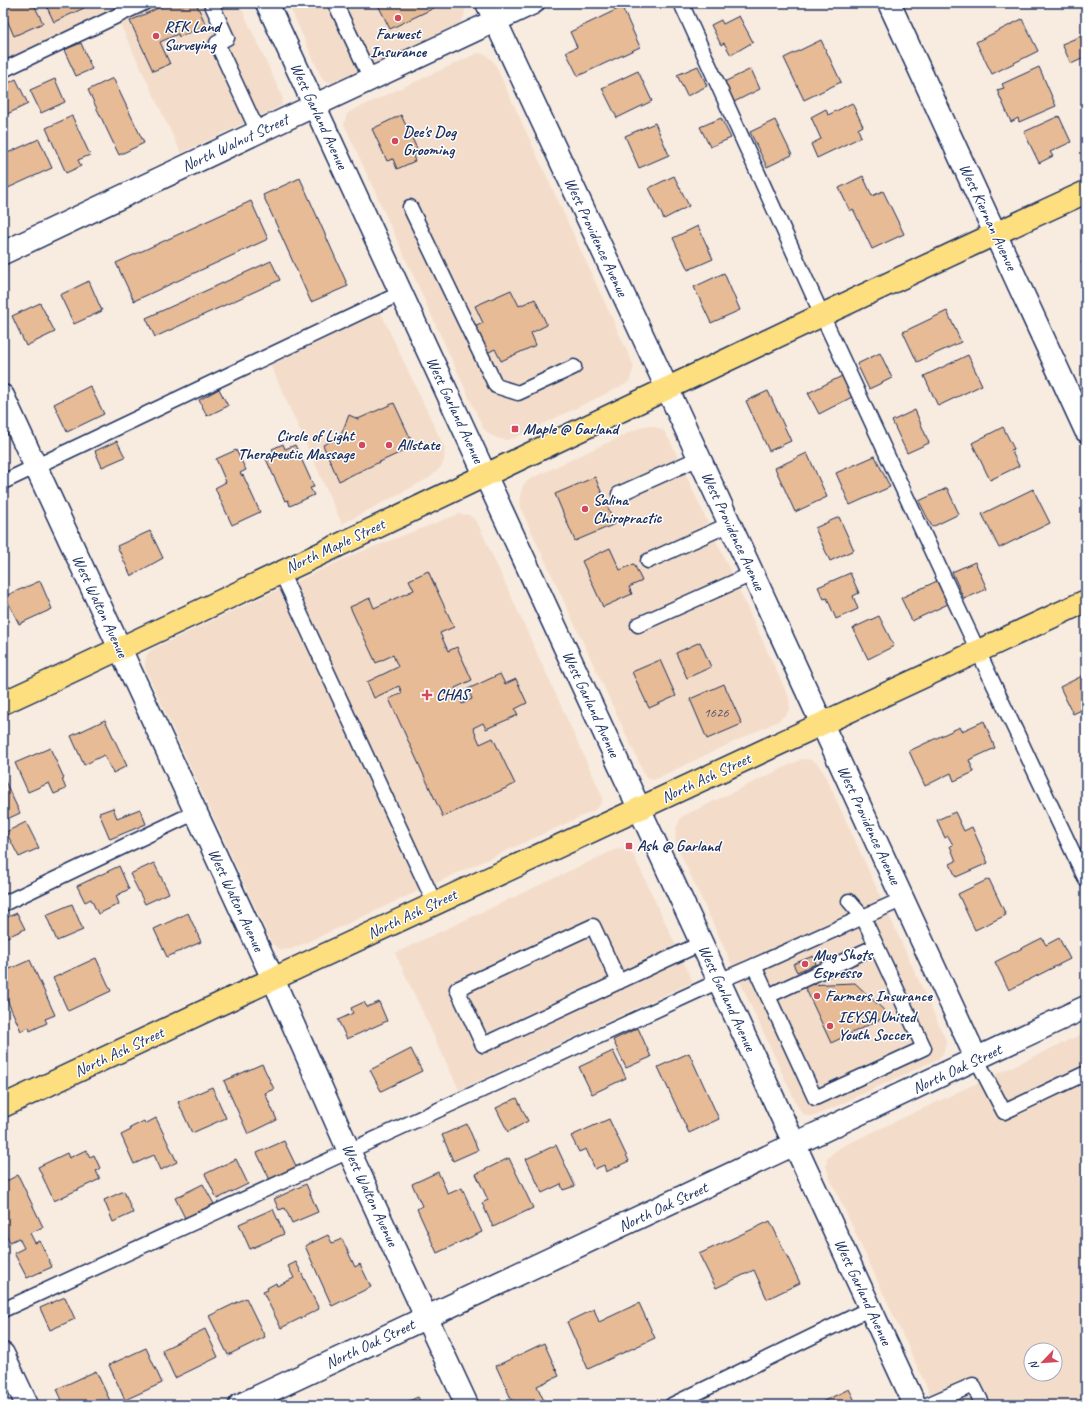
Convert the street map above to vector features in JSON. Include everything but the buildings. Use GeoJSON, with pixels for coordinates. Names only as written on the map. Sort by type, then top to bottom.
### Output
{"type":"FeatureCollection","features":[{"type":"Feature","properties":{"kind":"main road","name":"North Maple Street"},"geometry":{"type":"LineString","coordinates":[[3,703],[120,649],[667,388],[1086,192]]}},
{"type":"Feature","properties":{"kind":"main road","name":"North Ash Street"},"geometry":{"type":"LineString","coordinates":[[3,1106],[1086,601]]}},
{"type":"Feature","properties":{"kind":"street","name":"West Garland Avenue"},"geometry":{"type":"LineString","coordinates":[[267,3],[915,1405]]}},
{"type":"Feature","properties":{"kind":"street","name":"North Walnut Street"},"geometry":{"type":"LineString","coordinates":[[3,253],[371,79],[491,12],[533,3]]}},
{"type":"Feature","properties":{"kind":"street","name":"West Kiernan Avenue"},"geometry":{"type":"LineString","coordinates":[[889,3],[1086,431]]}},
{"type":"Feature","properties":{"kind":"street","name":"West Providence Avenue"},"geometry":{"type":"LineString","coordinates":[[491,12],[667,388],[977,1060]]}},
{"type":"Feature","properties":{"kind":"street","name":"West Walton Avenue"},"geometry":{"type":"LineString","coordinates":[[3,396],[273,979],[350,1151],[467,1405]]}},
{"type":"Feature","properties":{"kind":"street","name":"North Oak Street"},"geometry":{"type":"LineString","coordinates":[[240,1405],[977,1060],[1086,1007]]}},
{"type":"Feature","properties":{"kind":"street"},"geometry":{"type":"LineString","coordinates":[[3,1354],[27,1405]]}},
{"type":"Feature","properties":{"kind":"lane"},"geometry":{"type":"LineString","coordinates":[[3,70],[143,3]]}},
{"type":"Feature","properties":{"kind":"lane"},"geometry":{"type":"LineString","coordinates":[[211,3],[227,38],[217,43],[258,132]]}},
{"type":"Feature","properties":{"kind":"lane"},"geometry":{"type":"LineString","coordinates":[[335,3],[371,79]]}},
{"type":"Feature","properties":{"kind":"lane"},"geometry":{"type":"LineString","coordinates":[[681,3],[822,315],[1086,880]]}},
{"type":"Feature","properties":{"kind":"lane"},"geometry":{"type":"LineString","coordinates":[[410,207],[496,386],[518,394],[574,367]]}},
{"type":"Feature","properties":{"kind":"lane"},"geometry":{"type":"LineString","coordinates":[[3,482],[401,293]]}},
{"type":"Feature","properties":{"kind":"lane"},"geometry":{"type":"LineString","coordinates":[[620,494],[699,458]]}},
{"type":"Feature","properties":{"kind":"lane"},"geometry":{"type":"LineString","coordinates":[[648,561],[730,524]]}},
{"type":"Feature","properties":{"kind":"lane"},"geometry":{"type":"LineString","coordinates":[[280,572],[435,904]]}},
{"type":"Feature","properties":{"kind":"lane"},"geometry":{"type":"LineString","coordinates":[[638,625],[752,574]]}},
{"type":"Feature","properties":{"kind":"lane"},"geometry":{"type":"LineString","coordinates":[[3,904],[196,812]]}},
{"type":"Feature","properties":{"kind":"lane"},"geometry":{"type":"LineString","coordinates":[[3,1310],[719,981],[903,899]]}},
{"type":"Feature","properties":{"kind":"lane"},"geometry":{"type":"LineString","coordinates":[[754,966],[815,1098],[924,1048],[863,917],[849,901]]}},
{"type":"Feature","properties":{"kind":"lane"},"geometry":{"type":"LineString","coordinates":[[619,982],[593,926],[457,989],[483,1045],[619,982],[702,943]]}},
{"type":"Feature","properties":{"kind":"lane"},"geometry":{"type":"LineString","coordinates":[[768,996],[876,946]]}},
{"type":"Feature","properties":{"kind":"lane"},"geometry":{"type":"LineString","coordinates":[[977,1060],[1004,1112],[1086,1073]]}},
{"type":"Feature","properties":{"kind":"lane"},"geometry":{"type":"LineString","coordinates":[[672,1405],[871,1308]]}},
{"type":"Feature","properties":{"kind":"lane"},"geometry":{"type":"LineString","coordinates":[[927,1405],[973,1385],[982,1405]]}},
{"type":"Feature","properties":{"kind":"shaded area"},"geometry":{"type":"Polygon","coordinates":[[[3,3],[239,3],[282,96],[283,99],[281,106],[181,153],[120,24],[13,74],[3,52],[3,3]]]}},
{"type":"Feature","properties":{"kind":"shaded area"},"geometry":{"type":"Polygon","coordinates":[[[288,3],[466,3],[464,17],[458,26],[332,83],[324,81],[320,74],[288,3]]]}},
{"type":"Feature","properties":{"kind":"shaded area"},"geometry":{"type":"Polygon","coordinates":[[[478,53],[487,55],[494,62],[634,366],[630,380],[626,384],[514,438],[506,440],[490,435],[483,428],[344,124],[347,114],[351,111],[478,53]]]}},
{"type":"Feature","properties":{"kind":"shaded area"},"geometry":{"type":"Polygon","coordinates":[[[380,311],[445,449],[444,461],[441,467],[431,477],[342,524],[269,362],[380,311]]]}},
{"type":"Feature","properties":{"kind":"shaded area"},"geometry":{"type":"Polygon","coordinates":[[[643,426],[653,426],[664,431],[671,443],[789,698],[790,709],[778,721],[653,780],[646,778],[521,509],[520,496],[523,485],[530,479],[643,426]]]}},
{"type":"Feature","properties":{"kind":"shaded area"},"geometry":{"type":"Polygon","coordinates":[[[459,514],[469,515],[476,521],[480,528],[599,789],[602,796],[602,801],[593,811],[292,949],[282,950],[271,942],[145,668],[147,654],[152,649],[355,554],[459,514]]]}},
{"type":"Feature","properties":{"kind":"shaded area"},"geometry":{"type":"Polygon","coordinates":[[[802,759],[812,760],[818,764],[825,775],[946,1043],[943,1054],[938,1059],[815,1116],[807,1116],[802,1113],[797,1105],[676,844],[675,834],[681,817],[802,759]]]}},
{"type":"Feature","properties":{"kind":"shaded area"},"geometry":{"type":"Polygon","coordinates":[[[622,849],[628,851],[634,856],[693,982],[459,1090],[395,953],[614,850],[622,849]]]}},
{"type":"Feature","properties":{"kind":"shaded area"},"geometry":{"type":"Polygon","coordinates":[[[1086,1032],[1086,1405],[935,1405],[829,1176],[826,1166],[827,1159],[841,1147],[1086,1032]]]}},
{"type":"Feature","properties":{"kind":"place","name":"Farwest Insurance"},"geometry":{"type":"Point","coordinates":[398,18]}},
{"type":"Feature","properties":{"kind":"place","name":"RFK Land Surveying"},"geometry":{"type":"Point","coordinates":[156,36]}},
{"type":"Feature","properties":{"kind":"place","name":"Dee's Dog Grooming"},"geometry":{"type":"Point","coordinates":[395,141]}},
{"type":"Feature","properties":{"kind":"place","name":"Maple @ Garland"},"geometry":{"type":"Point","coordinates":[515,429]}},
{"type":"Feature","properties":{"kind":"place","name":"Circle of Light Therapeutic Massage"},"geometry":{"type":"Point","coordinates":[362,445]}},
{"type":"Feature","properties":{"kind":"place","name":"Allstate"},"geometry":{"type":"Point","coordinates":[389,445]}},
{"type":"Feature","properties":{"kind":"place","name":"Salina Chiropractic"},"geometry":{"type":"Point","coordinates":[585,509]}},
{"type":"Feature","properties":{"kind":"place","name":"CHAS"},"geometry":{"type":"Point","coordinates":[427,695]}},
{"type":"Feature","properties":{"kind":"place","name":"Ash @ Garland"},"geometry":{"type":"Point","coordinates":[629,846]}},
{"type":"Feature","properties":{"kind":"place","name":"Mug Shots Espresso"},"geometry":{"type":"Point","coordinates":[805,964]}},
{"type":"Feature","properties":{"kind":"place","name":"Farmers Insurance"},"geometry":{"type":"Point","coordinates":[817,996]}},
{"type":"Feature","properties":{"kind":"place","name":"IEYSA United Youth Soccer"},"geometry":{"type":"Point","coordinates":[830,1026]}}]}
